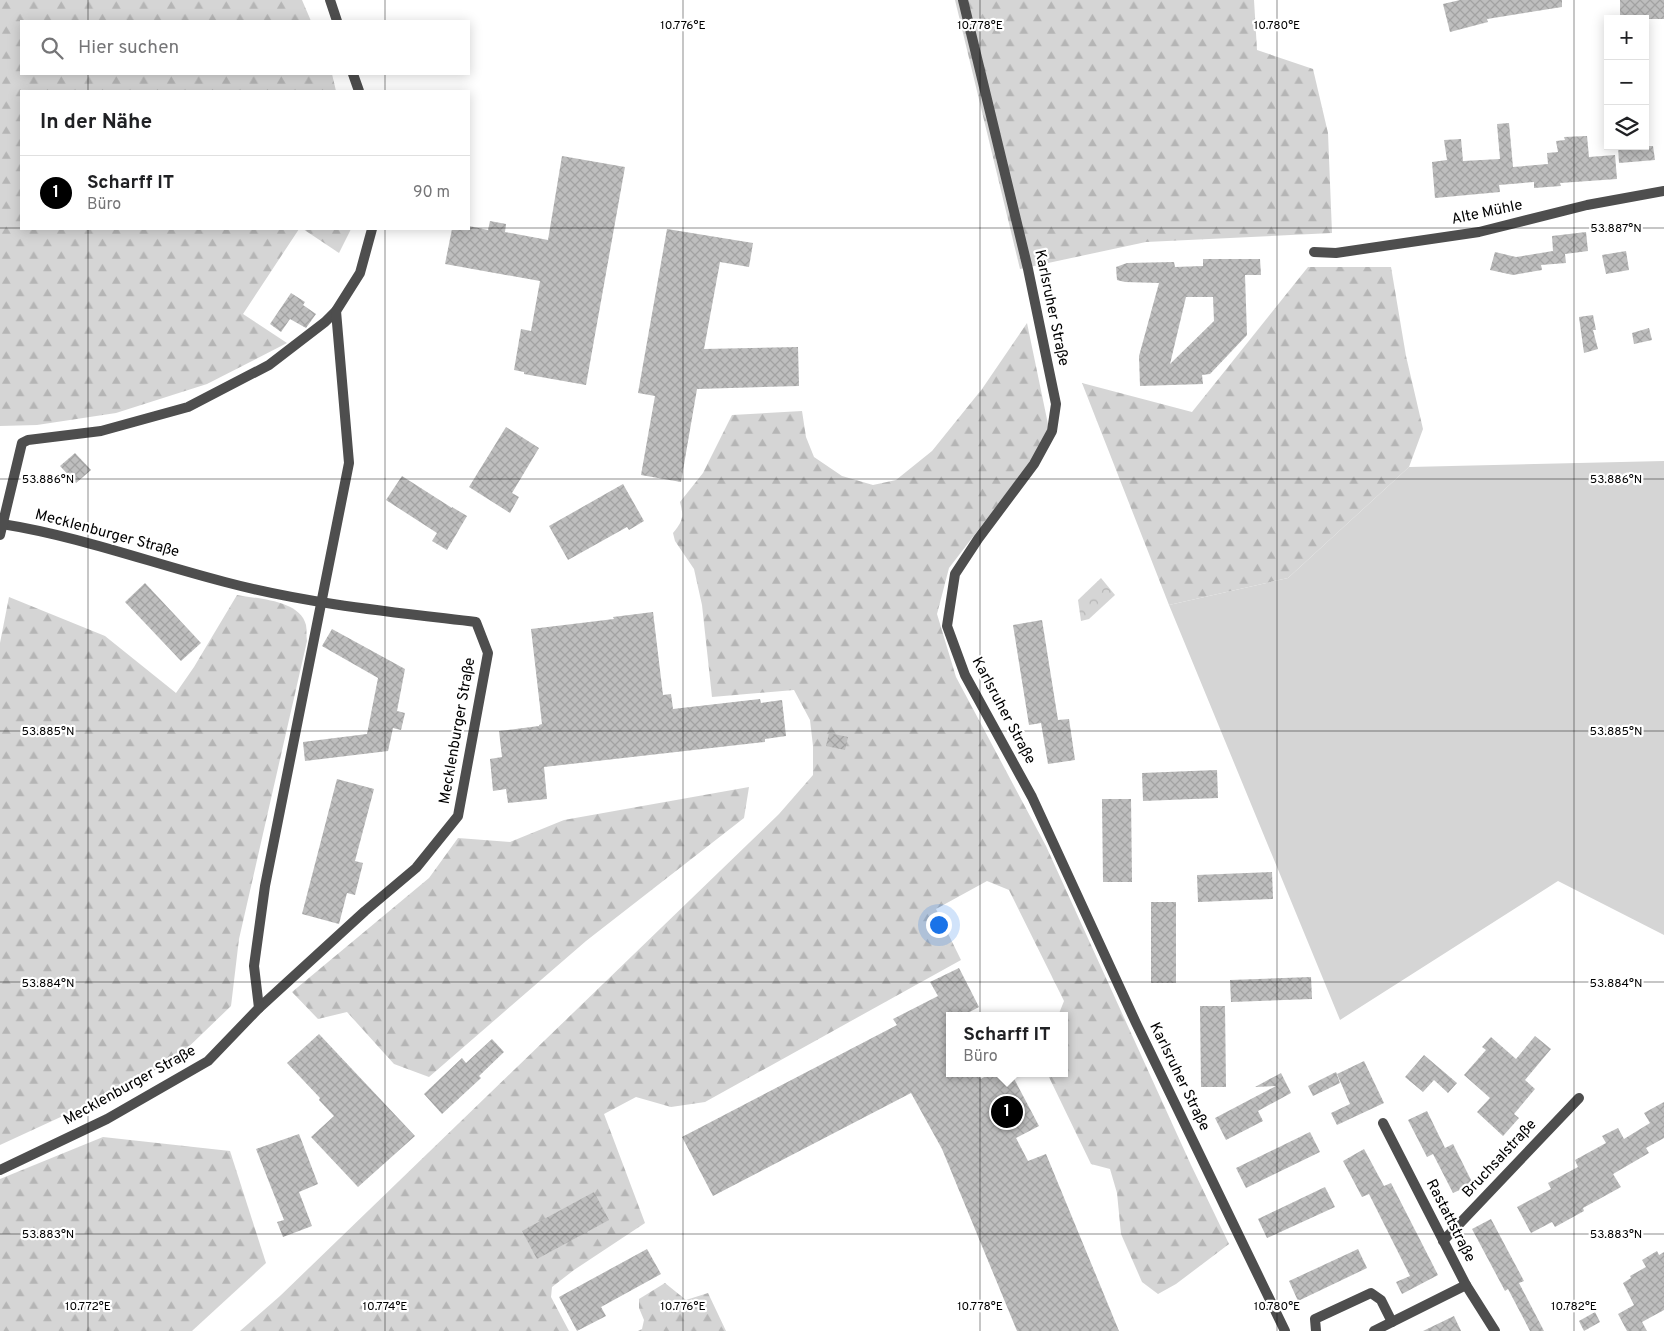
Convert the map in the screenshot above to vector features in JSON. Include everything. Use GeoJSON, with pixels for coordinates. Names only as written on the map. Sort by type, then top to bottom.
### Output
{"type":"FeatureCollection","features":[{"type":"Feature","properties":{"kind":"street"},"geometry":{"type":"LineString","coordinates":[[330,0],[337,20]]}},
{"type":"Feature","properties":{"kind":"street","name":"Karlsruher Straße"},"geometry":{"type":"LineString","coordinates":[[963,0],[1028,268],[1056,404],[1052,430],[1034,464],[978,539],[955,574],[947,626],[965,675],[1032,797],[1136,1023],[1285,1331]]}},
{"type":"Feature","properties":{"kind":"street"},"geometry":{"type":"LineString","coordinates":[[354,75],[359,90]]}},
{"type":"Feature","properties":{"kind":"street","name":"Alte Mühle"},"geometry":{"type":"LineString","coordinates":[[1314,252],[1336,253],[1478,232],[1586,205],[1664,191]]}},
{"type":"Feature","properties":{"kind":"street"},"geometry":{"type":"LineString","coordinates":[[0,535],[22,443],[28,440],[101,431],[188,407],[269,365],[325,322],[336,311],[360,273],[372,230]]}},
{"type":"Feature","properties":{"kind":"street"},"geometry":{"type":"LineString","coordinates":[[259,1008],[254,966],[265,886],[349,463],[336,311]]}},
{"type":"Feature","properties":{"kind":"street","name":"Mecklenburger Straße"},"geometry":{"type":"LineString","coordinates":[[0,1170],[106,1119],[208,1061],[259,1008],[365,911],[416,868],[458,816],[488,653],[476,622],[321,603],[226,583],[42,530],[2,524]]}},
{"type":"Feature","properties":{"kind":"street","name":"Bruchsalstraße"},"geometry":{"type":"LineString","coordinates":[[1443,1241],[1579,1098]]}},
{"type":"Feature","properties":{"kind":"street","name":"Rastattstraße"},"geometry":{"type":"LineString","coordinates":[[1383,1123],[1466,1284],[1495,1331]]}},
{"type":"Feature","properties":{"kind":"street"},"geometry":{"type":"LineString","coordinates":[[1374,1331],[1466,1284]]}},
{"type":"Feature","properties":{"kind":"street"},"geometry":{"type":"LineString","coordinates":[[1316,1331],[1315,1319],[1371,1293],[1381,1300],[1392,1322]]}},
{"type":"Feature","properties":{"kind":"green space"},"geometry":{"type":"Polygon","coordinates":[[[0,0],[302,0],[311,20],[20,20],[20,75],[332,75],[336,90],[20,90],[20,230],[298,230],[243,314],[287,343],[207,384],[116,413],[37,425],[0,426],[0,0]]]}},
{"type":"Feature","properties":{"kind":"green space"},"geometry":{"type":"Polygon","coordinates":[[[955,0],[1254,0],[1257,50],[1313,69],[1328,133],[1332,233],[1146,242],[1020,269],[955,0]]]}},
{"type":"Feature","properties":{"kind":"green space"},"geometry":{"type":"Polygon","coordinates":[[[304,230],[350,230],[339,253],[304,230]]]}},
{"type":"Feature","properties":{"kind":"green space"},"geometry":{"type":"Polygon","coordinates":[[[1308,267],[1391,267],[1406,356],[1423,429],[1409,467],[1288,578],[1169,605],[1082,383],[1192,412],[1308,267]]]}},
{"type":"Feature","properties":{"kind":"green space"},"geometry":{"type":"Polygon","coordinates":[[[1027,323],[1049,429],[1029,464],[949,568],[937,614],[956,677],[1046,846],[1191,1165],[1229,1244],[1176,1284],[1158,1294],[1142,1282],[1121,1234],[1117,1193],[1110,1169],[1091,1164],[1049,1077],[1068,1077],[1068,1012],[1060,1012],[1064,1001],[1009,890],[987,881],[936,909],[961,960],[705,1102],[671,1107],[636,1097],[604,1114],[645,1223],[574,1270],[552,1287],[551,1297],[569,1331],[240,1331],[280,1296],[779,814],[813,775],[813,746],[810,720],[794,690],[712,697],[702,605],[694,569],[675,541],[673,533],[682,519],[680,502],[703,473],[732,415],[802,411],[806,437],[814,457],[842,476],[873,485],[896,480],[932,451],[982,389],[1027,323]]]}},
{"type":"Feature","properties":{"kind":"green space"},"geometry":{"type":"Polygon","coordinates":[[[1664,461],[1664,935],[1558,881],[1340,1020],[1169,605],[1288,578],[1409,467],[1664,461]]]}},
{"type":"Feature","properties":{"kind":"green space"},"geometry":{"type":"Polygon","coordinates":[[[1101,578],[1115,595],[1089,619],[1081,621],[1078,600],[1101,578]]]}},
{"type":"Feature","properties":{"kind":"green space"},"geometry":{"type":"Polygon","coordinates":[[[237,595],[277,602],[296,610],[306,625],[307,641],[239,939],[231,1006],[175,1060],[0,1145],[0,643],[9,597],[105,636],[176,693],[194,667],[237,595]]]}},
{"type":"Feature","properties":{"kind":"green space"},"geometry":{"type":"Polygon","coordinates":[[[749,787],[744,818],[586,941],[429,1077],[394,1064],[347,1012],[318,1019],[292,992],[429,878],[458,838],[510,842],[564,820],[749,787]]]}},
{"type":"Feature","properties":{"kind":"green space"},"geometry":{"type":"Polygon","coordinates":[[[103,1137],[230,1151],[266,1263],[192,1331],[0,1331],[0,1179],[103,1137]]]}},
{"type":"Feature","properties":{"kind":"green space"},"geometry":{"type":"Polygon","coordinates":[[[665,1283],[686,1300],[708,1293],[726,1331],[638,1331],[642,1329],[644,1320],[639,1308],[639,1299],[665,1283]]]}},
{"type":"Feature","properties":{"kind":"building"},"geometry":{"type":"Polygon","coordinates":[[[1460,0],[1562,0],[1562,7],[1487,19],[1488,22],[1450,32],[1443,4],[1460,0]]]}},
{"type":"Feature","properties":{"kind":"building"},"geometry":{"type":"Polygon","coordinates":[[[1620,0],[1664,0],[1664,19],[1649,19],[1649,15],[1620,15],[1620,0]]]}},
{"type":"Feature","properties":{"kind":"building"},"geometry":{"type":"Polygon","coordinates":[[[1509,123],[1513,167],[1548,164],[1547,153],[1558,152],[1556,141],[1565,140],[1564,137],[1587,136],[1589,157],[1615,155],[1617,179],[1560,183],[1561,186],[1534,188],[1534,182],[1499,185],[1500,192],[1435,198],[1432,162],[1447,160],[1444,140],[1461,139],[1463,161],[1500,159],[1497,124],[1509,123]]]}},
{"type":"Feature","properties":{"kind":"building"},"geometry":{"type":"Polygon","coordinates":[[[1649,146],[1653,146],[1655,160],[1619,163],[1618,150],[1649,150],[1649,146]]]}},
{"type":"Feature","properties":{"kind":"building"},"geometry":{"type":"Polygon","coordinates":[[[562,156],[625,167],[586,385],[524,374],[524,372],[514,370],[521,329],[531,331],[540,281],[445,264],[452,230],[470,230],[470,226],[488,230],[490,221],[506,224],[505,232],[548,240],[562,156]]]}},
{"type":"Feature","properties":{"kind":"building"},"geometry":{"type":"Polygon","coordinates":[[[667,229],[753,243],[749,267],[720,262],[704,349],[798,347],[799,386],[697,389],[681,482],[641,475],[655,396],[638,393],[667,229]]]}},
{"type":"Feature","properties":{"kind":"building"},"geometry":{"type":"Polygon","coordinates":[[[1586,232],[1588,251],[1565,254],[1566,263],[1541,265],[1542,270],[1513,275],[1490,270],[1495,252],[1516,257],[1553,251],[1552,236],[1586,232]]]}},
{"type":"Feature","properties":{"kind":"building"},"geometry":{"type":"Polygon","coordinates":[[[1626,251],[1629,270],[1606,274],[1602,255],[1626,251]]]}},
{"type":"Feature","properties":{"kind":"building"},"geometry":{"type":"Polygon","coordinates":[[[1203,259],[1260,259],[1261,275],[1245,275],[1247,335],[1210,374],[1202,375],[1203,384],[1140,386],[1139,356],[1159,283],[1117,280],[1116,267],[1127,263],[1174,262],[1175,267],[1203,266],[1203,259]],[[1186,297],[1170,364],[1214,321],[1213,297],[1186,297]]]}},
{"type":"Feature","properties":{"kind":"building"},"geometry":{"type":"Polygon","coordinates":[[[291,293],[305,302],[303,305],[316,314],[306,328],[290,319],[281,332],[270,324],[291,293]]]}},
{"type":"Feature","properties":{"kind":"building"},"geometry":{"type":"Polygon","coordinates":[[[1593,315],[1596,330],[1593,330],[1598,349],[1584,353],[1579,317],[1593,315]]]}},
{"type":"Feature","properties":{"kind":"building"},"geometry":{"type":"Polygon","coordinates":[[[1649,328],[1652,340],[1634,344],[1632,333],[1649,328]]]}},
{"type":"Feature","properties":{"kind":"building"},"geometry":{"type":"Polygon","coordinates":[[[506,427],[539,448],[512,493],[519,497],[510,513],[469,487],[506,427]]]}},
{"type":"Feature","properties":{"kind":"building"},"geometry":{"type":"Polygon","coordinates":[[[75,453],[91,470],[76,483],[60,466],[75,453]]]}},
{"type":"Feature","properties":{"kind":"building"},"geometry":{"type":"Polygon","coordinates":[[[402,476],[467,516],[447,550],[432,541],[437,533],[386,500],[402,476]]]}},
{"type":"Feature","properties":{"kind":"building"},"geometry":{"type":"Polygon","coordinates":[[[623,484],[644,521],[629,530],[627,527],[568,560],[549,526],[623,484]]]}},
{"type":"Feature","properties":{"kind":"building"},"geometry":{"type":"Polygon","coordinates":[[[145,583],[201,643],[181,661],[125,602],[145,583]]]}},
{"type":"Feature","properties":{"kind":"building"},"geometry":{"type":"Polygon","coordinates":[[[653,612],[663,695],[671,694],[673,709],[760,699],[761,703],[782,700],[786,736],[765,739],[765,742],[544,767],[547,799],[508,803],[506,789],[493,791],[490,759],[502,757],[499,731],[542,724],[531,629],[614,619],[613,617],[653,612]]]}},
{"type":"Feature","properties":{"kind":"building"},"geometry":{"type":"Polygon","coordinates":[[[1042,620],[1058,720],[1069,719],[1075,760],[1048,764],[1041,723],[1029,725],[1013,625],[1042,620]]]}},
{"type":"Feature","properties":{"kind":"building"},"geometry":{"type":"Polygon","coordinates":[[[332,629],[405,669],[397,711],[405,713],[401,730],[393,728],[388,751],[305,761],[303,742],[367,734],[378,678],[322,646],[332,629]]]}},
{"type":"Feature","properties":{"kind":"building"},"geometry":{"type":"Polygon","coordinates":[[[829,733],[848,737],[845,750],[826,746],[829,733]]]}},
{"type":"Feature","properties":{"kind":"building"},"geometry":{"type":"Polygon","coordinates":[[[1217,770],[1218,798],[1143,801],[1142,773],[1217,770]]]}},
{"type":"Feature","properties":{"kind":"building"},"geometry":{"type":"Polygon","coordinates":[[[337,779],[374,789],[355,861],[363,863],[355,895],[347,893],[339,924],[302,914],[337,779]]]}},
{"type":"Feature","properties":{"kind":"building"},"geometry":{"type":"Polygon","coordinates":[[[1102,799],[1131,799],[1132,882],[1103,882],[1102,799]]]}},
{"type":"Feature","properties":{"kind":"building"},"geometry":{"type":"Polygon","coordinates":[[[1272,872],[1273,899],[1198,902],[1197,875],[1272,872]]]}},
{"type":"Feature","properties":{"kind":"building"},"geometry":{"type":"Polygon","coordinates":[[[1151,902],[1176,902],[1176,983],[1151,983],[1151,902]]]}},
{"type":"Feature","properties":{"kind":"building"},"geometry":{"type":"Polygon","coordinates":[[[959,968],[979,1007],[970,1012],[946,1012],[946,1077],[980,1077],[981,1079],[984,1077],[1013,1077],[1039,1126],[1016,1138],[1028,1161],[1046,1154],[1119,1331],[1017,1331],[942,1149],[911,1093],[713,1196],[682,1137],[897,1025],[893,1019],[938,996],[930,982],[959,968]]]}},
{"type":"Feature","properties":{"kind":"building"},"geometry":{"type":"Polygon","coordinates":[[[1311,977],[1312,999],[1231,1002],[1230,980],[1311,977]]]}},
{"type":"Feature","properties":{"kind":"building"},"geometry":{"type":"Polygon","coordinates":[[[1200,1006],[1225,1006],[1226,1087],[1201,1087],[1200,1006]]]}},
{"type":"Feature","properties":{"kind":"building"},"geometry":{"type":"Polygon","coordinates":[[[319,1034],[415,1136],[358,1187],[311,1137],[334,1116],[287,1063],[319,1034]]]}},
{"type":"Feature","properties":{"kind":"building"},"geometry":{"type":"Polygon","coordinates":[[[1535,1036],[1551,1049],[1525,1080],[1535,1089],[1514,1114],[1519,1118],[1503,1136],[1477,1112],[1490,1098],[1464,1075],[1486,1050],[1482,1047],[1491,1037],[1516,1059],[1535,1036]]]}},
{"type":"Feature","properties":{"kind":"building"},"geometry":{"type":"Polygon","coordinates":[[[492,1039],[504,1052],[479,1076],[481,1078],[442,1114],[424,1094],[462,1058],[466,1063],[492,1039]]]}},
{"type":"Feature","properties":{"kind":"building"},"geometry":{"type":"Polygon","coordinates":[[[1424,1055],[1457,1083],[1448,1093],[1434,1080],[1423,1092],[1405,1077],[1424,1055]]]}},
{"type":"Feature","properties":{"kind":"building"},"geometry":{"type":"Polygon","coordinates":[[[1364,1061],[1384,1103],[1337,1125],[1331,1113],[1350,1104],[1337,1074],[1364,1061]]]}},
{"type":"Feature","properties":{"kind":"building"},"geometry":{"type":"Polygon","coordinates":[[[1336,1072],[1340,1083],[1313,1096],[1308,1086],[1336,1072]]]}},
{"type":"Feature","properties":{"kind":"building"},"geometry":{"type":"Polygon","coordinates":[[[1281,1073],[1291,1093],[1258,1111],[1263,1121],[1226,1140],[1215,1118],[1276,1086],[1255,1087],[1281,1073]]]}},
{"type":"Feature","properties":{"kind":"building"},"geometry":{"type":"Polygon","coordinates":[[[1664,1102],[1664,1138],[1646,1148],[1649,1153],[1613,1174],[1621,1187],[1583,1208],[1584,1211],[1555,1227],[1552,1222],[1531,1233],[1517,1207],[1551,1189],[1548,1183],[1578,1167],[1575,1160],[1606,1143],[1602,1136],[1618,1128],[1624,1139],[1650,1123],[1644,1113],[1664,1102]]]}},
{"type":"Feature","properties":{"kind":"building"},"geometry":{"type":"Polygon","coordinates":[[[1427,1111],[1445,1148],[1453,1144],[1473,1184],[1453,1193],[1433,1154],[1427,1157],[1408,1120],[1427,1111]]]}},
{"type":"Feature","properties":{"kind":"building"},"geometry":{"type":"Polygon","coordinates":[[[1310,1132],[1320,1152],[1246,1188],[1236,1168],[1310,1132]]]}},
{"type":"Feature","properties":{"kind":"building"},"geometry":{"type":"Polygon","coordinates":[[[299,1134],[318,1184],[299,1192],[312,1226],[283,1237],[277,1222],[284,1220],[256,1149],[299,1134]]]}},
{"type":"Feature","properties":{"kind":"building"},"geometry":{"type":"Polygon","coordinates":[[[1364,1149],[1384,1186],[1391,1183],[1438,1275],[1402,1294],[1396,1282],[1410,1276],[1369,1194],[1362,1197],[1343,1161],[1364,1149]]]}},
{"type":"Feature","properties":{"kind":"building"},"geometry":{"type":"Polygon","coordinates":[[[1325,1187],[1335,1207],[1267,1238],[1258,1219],[1325,1187]]]}},
{"type":"Feature","properties":{"kind":"building"},"geometry":{"type":"Polygon","coordinates":[[[594,1192],[609,1220],[537,1259],[522,1231],[594,1192]]]}},
{"type":"Feature","properties":{"kind":"building"},"geometry":{"type":"Polygon","coordinates":[[[1491,1219],[1524,1281],[1519,1283],[1544,1331],[1530,1331],[1508,1289],[1505,1291],[1472,1229],[1491,1219]]]}},
{"type":"Feature","properties":{"kind":"building"},"geometry":{"type":"Polygon","coordinates":[[[647,1249],[661,1274],[601,1307],[606,1316],[577,1331],[559,1297],[647,1249]]]}},
{"type":"Feature","properties":{"kind":"building"},"geometry":{"type":"Polygon","coordinates":[[[1358,1249],[1367,1268],[1298,1301],[1289,1281],[1358,1249]]]}},
{"type":"Feature","properties":{"kind":"building"},"geometry":{"type":"Polygon","coordinates":[[[1657,1251],[1659,1255],[1664,1252],[1664,1310],[1642,1322],[1647,1331],[1627,1331],[1618,1314],[1634,1305],[1623,1283],[1631,1278],[1630,1276],[1646,1267],[1642,1260],[1657,1251]]]}},
{"type":"Feature","properties":{"kind":"building"},"geometry":{"type":"Polygon","coordinates":[[[1595,1312],[1600,1322],[1584,1331],[1579,1321],[1595,1312]]]}},
{"type":"Feature","properties":{"kind":"building"},"geometry":{"type":"Polygon","coordinates":[[[1454,1316],[1461,1331],[1423,1331],[1454,1316]]]}},
{"type":"Feature","properties":{"kind":"place","name":"Scharff IT"},"geometry":{"type":"Point","coordinates":[1007,1112]}}]}
